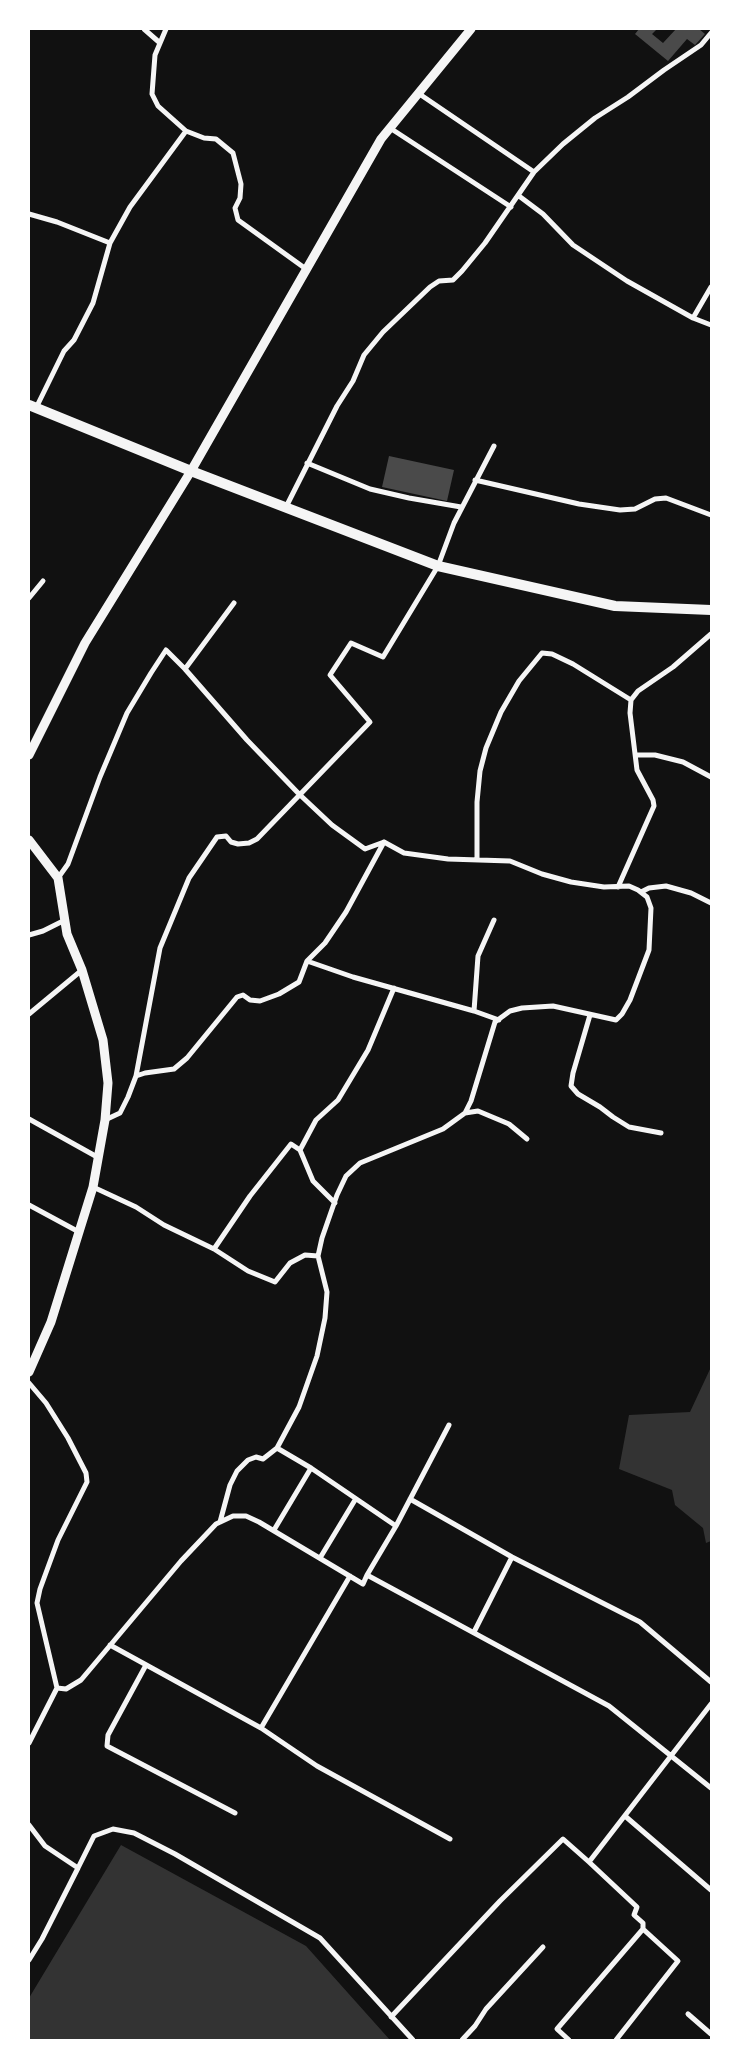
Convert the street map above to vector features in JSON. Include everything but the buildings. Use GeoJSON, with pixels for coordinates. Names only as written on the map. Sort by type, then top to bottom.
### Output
{"type":"FeatureCollection","features":[{"type":"Feature","properties":{"kind":"main road"},"geometry":{"type":"LineString","coordinates":[[32,407],[191,471],[438,566],[615,606],[711,610]]}},
{"type":"Feature","properties":{"kind":"street"},"geometry":{"type":"LineString","coordinates":[[144,29],[160,43]]}},
{"type":"Feature","properties":{"kind":"street"},"geometry":{"type":"LineString","coordinates":[[166,29],[155,55],[152,94],[158,106],[186,131],[204,138],[216,139],[233,153],[241,184],[240,198],[236,208],[238,220],[306,269]]}},
{"type":"Feature","properties":{"kind":"street"},"geometry":{"type":"LineString","coordinates":[[29,755],[86,643],[191,471],[381,139],[471,29]]}},
{"type":"Feature","properties":{"kind":"street"},"geometry":{"type":"LineString","coordinates":[[286,507],[337,406],[353,382],[364,355],[384,332],[430,287],[439,281],[453,280],[485,243],[534,172],[563,144],[595,118],[701,45],[711,33]]}},
{"type":"Feature","properties":{"kind":"street"},"geometry":{"type":"LineString","coordinates":[[418,93],[534,172]]}},
{"type":"Feature","properties":{"kind":"street"},"geometry":{"type":"LineString","coordinates":[[390,128],[510,207]]}},
{"type":"Feature","properties":{"kind":"street"},"geometry":{"type":"LineString","coordinates":[[32,407],[64,351],[74,340],[93,303],[110,243],[130,207],[186,131]]}},
{"type":"Feature","properties":{"kind":"street"},"geometry":{"type":"LineString","coordinates":[[519,196],[543,214],[573,245],[627,281],[693,318],[711,325]]}},
{"type":"Feature","properties":{"kind":"street"},"geometry":{"type":"LineString","coordinates":[[29,214],[57,222],[110,243]]}},
{"type":"Feature","properties":{"kind":"street"},"geometry":{"type":"LineString","coordinates":[[693,318],[711,287]]}},
{"type":"Feature","properties":{"kind":"street"},"geometry":{"type":"LineString","coordinates":[[105,1120],[120,1113],[136,1076],[160,948],[190,878],[217,837],[226,836],[231,842],[238,844],[249,843],[266,830],[370,722],[330,675],[351,643],[383,657],[438,566],[461,507],[494,446]]}},
{"type":"Feature","properties":{"kind":"street"},"geometry":{"type":"LineString","coordinates":[[307,463],[370,489],[461,507]]}},
{"type":"Feature","properties":{"kind":"street"},"geometry":{"type":"LineString","coordinates":[[476,480],[579,504],[620,510],[635,508],[655,499],[666,498],[711,515]]}},
{"type":"Feature","properties":{"kind":"street"},"geometry":{"type":"LineString","coordinates":[[29,598],[43,581]]}},
{"type":"Feature","properties":{"kind":"street"},"geometry":{"type":"LineString","coordinates":[[185,669],[234,603]]}},
{"type":"Feature","properties":{"kind":"street"},"geometry":{"type":"LineString","coordinates":[[618,887],[654,806],[653,800],[637,770],[630,713],[631,700],[638,691],[673,667],[711,634]]}},
{"type":"Feature","properties":{"kind":"street"},"geometry":{"type":"LineString","coordinates":[[58,878],[68,864],[100,777],[127,714],[166,650],[247,740],[299,794],[332,825],[365,849],[384,842],[404,853],[448,859],[510,861],[542,874],[571,882],[592,886],[630,886],[647,897],[651,908],[649,950],[630,1000],[616,1020],[553,1006],[510,1011],[495,1022],[471,1102],[465,1113],[443,1129],[360,1163],[346,1176],[322,1238],[318,1256],[327,1292],[325,1318],[317,1356],[299,1407],[277,1448],[263,1460],[256,1457],[248,1460],[238,1471],[230,1485],[220,1522]]}},
{"type":"Feature","properties":{"kind":"street"},"geometry":{"type":"LineString","coordinates":[[477,859],[478,794],[480,770],[486,748],[506,705],[520,681],[542,653],[552,654],[573,664],[631,700]]}},
{"type":"Feature","properties":{"kind":"street"},"geometry":{"type":"LineString","coordinates":[[636,755],[656,755],[683,762],[711,777]]}},
{"type":"Feature","properties":{"kind":"street"},"geometry":{"type":"LineString","coordinates":[[29,840],[58,878],[67,934],[82,970],[103,1040],[108,1083],[100,1158],[93,1187],[51,1322],[29,1372]]}},
{"type":"Feature","properties":{"kind":"street"},"geometry":{"type":"LineString","coordinates":[[136,1076],[145,1072],[174,1069],[187,1058],[237,997],[244,995],[250,1000],[260,1001],[279,994],[299,982],[307,961],[325,943],[346,912],[384,842]]}},
{"type":"Feature","properties":{"kind":"street"},"geometry":{"type":"LineString","coordinates":[[642,892],[649,888],[666,886],[691,893],[711,903]]}},
{"type":"Feature","properties":{"kind":"street"},"geometry":{"type":"LineString","coordinates":[[29,935],[43,931],[65,920]]}},
{"type":"Feature","properties":{"kind":"street"},"geometry":{"type":"LineString","coordinates":[[474,1010],[478,956],[494,920]]}},
{"type":"Feature","properties":{"kind":"street"},"geometry":{"type":"LineString","coordinates":[[307,961],[353,978],[474,1010],[499,1020]]}},
{"type":"Feature","properties":{"kind":"street"},"geometry":{"type":"LineString","coordinates":[[29,1014],[82,970]]}},
{"type":"Feature","properties":{"kind":"street"},"geometry":{"type":"LineString","coordinates":[[300,1150],[316,1120],[338,1100],[363,1058],[394,988]]}},
{"type":"Feature","properties":{"kind":"street"},"geometry":{"type":"LineString","coordinates":[[590,1015],[571,1086],[578,1094],[600,1106],[629,1127],[661,1133]]}},
{"type":"Feature","properties":{"kind":"street"},"geometry":{"type":"LineString","coordinates":[[465,1113],[478,1111],[490,1116],[509,1124],[527,1139]]}},
{"type":"Feature","properties":{"kind":"street"},"geometry":{"type":"LineString","coordinates":[[29,1119],[100,1158]]}},
{"type":"Feature","properties":{"kind":"street"},"geometry":{"type":"LineString","coordinates":[[214,1249],[250,1196],[291,1144],[300,1150],[313,1181],[335,1202]]}},
{"type":"Feature","properties":{"kind":"street"},"geometry":{"type":"LineString","coordinates":[[93,1187],[136,1207],[164,1225],[214,1249],[248,1271],[274,1282],[290,1263],[305,1255],[318,1256]]}},
{"type":"Feature","properties":{"kind":"street"},"geometry":{"type":"LineString","coordinates":[[29,1205],[79,1232]]}},
{"type":"Feature","properties":{"kind":"street"},"geometry":{"type":"LineString","coordinates":[[29,1383],[46,1403],[68,1438],[86,1473],[87,1482],[58,1540],[45,1572],[38,1603],[57,1688],[29,1743]]}},
{"type":"Feature","properties":{"kind":"street"},"geometry":{"type":"LineString","coordinates":[[57,1688],[66,1689],[81,1680],[181,1561],[220,1522],[232,1516],[246,1516],[274,1530],[363,1584],[449,1425]]}},
{"type":"Feature","properties":{"kind":"street"},"geometry":{"type":"LineString","coordinates":[[277,1448],[311,1468],[355,1500],[396,1526]]}},
{"type":"Feature","properties":{"kind":"street"},"geometry":{"type":"LineString","coordinates":[[274,1530],[311,1468]]}},
{"type":"Feature","properties":{"kind":"street"},"geometry":{"type":"LineString","coordinates":[[410,1499],[512,1556],[640,1622],[711,1682]]}},
{"type":"Feature","properties":{"kind":"street"},"geometry":{"type":"LineString","coordinates":[[320,1558],[355,1500]]}},
{"type":"Feature","properties":{"kind":"street"},"geometry":{"type":"LineString","coordinates":[[474,1632],[512,1556]]}},
{"type":"Feature","properties":{"kind":"street"},"geometry":{"type":"LineString","coordinates":[[368,1575],[609,1706],[711,1788]]}},
{"type":"Feature","properties":{"kind":"street"},"geometry":{"type":"LineString","coordinates":[[261,1728],[350,1576]]}},
{"type":"Feature","properties":{"kind":"street"},"geometry":{"type":"LineString","coordinates":[[110,1645],[261,1728],[317,1766],[450,1839]]}},
{"type":"Feature","properties":{"kind":"street"},"geometry":{"type":"LineString","coordinates":[[146,1665],[108,1735],[107,1746],[235,1813]]}},
{"type":"Feature","properties":{"kind":"street"},"geometry":{"type":"LineString","coordinates":[[589,1862],[711,1704]]}},
{"type":"Feature","properties":{"kind":"street"},"geometry":{"type":"LineString","coordinates":[[625,1816],[711,1890]]}},
{"type":"Feature","properties":{"kind":"street"},"geometry":{"type":"LineString","coordinates":[[29,1825],[45,1846],[78,1868]]}},
{"type":"Feature","properties":{"kind":"street"},"geometry":{"type":"LineString","coordinates":[[29,1960],[42,1939],[94,1836],[113,1829],[134,1833],[175,1854],[320,1938],[412,2040]]}},
{"type":"Feature","properties":{"kind":"street"},"geometry":{"type":"LineString","coordinates":[[391,2017],[500,1901],[563,1840],[637,1907],[634,1915],[643,1923],[643,1929],[557,2029],[569,2040]]}},
{"type":"Feature","properties":{"kind":"street"},"geometry":{"type":"LineString","coordinates":[[616,2040],[678,1961],[643,1929]]}},
{"type":"Feature","properties":{"kind":"street"},"geometry":{"type":"LineString","coordinates":[[462,2040],[475,2026],[486,2008],[543,1947]]}},
{"type":"Feature","properties":{"kind":"street"},"geometry":{"type":"LineString","coordinates":[[688,2014],[711,2034],[707,2040]]}},
{"type":"Feature","properties":{"kind":"shaded area"},"geometry":{"type":"Polygon","coordinates":[[[711,1367],[711,1541],[706,1543],[703,1528],[675,1505],[672,1490],[619,1469],[629,1415],[690,1412],[711,1367]]]}},
{"type":"Feature","properties":{"kind":"shaded area"},"geometry":{"type":"Polygon","coordinates":[[[121,1845],[306,1946],[390,2040],[29,2040],[29,1998],[121,1845]]]}}]}
